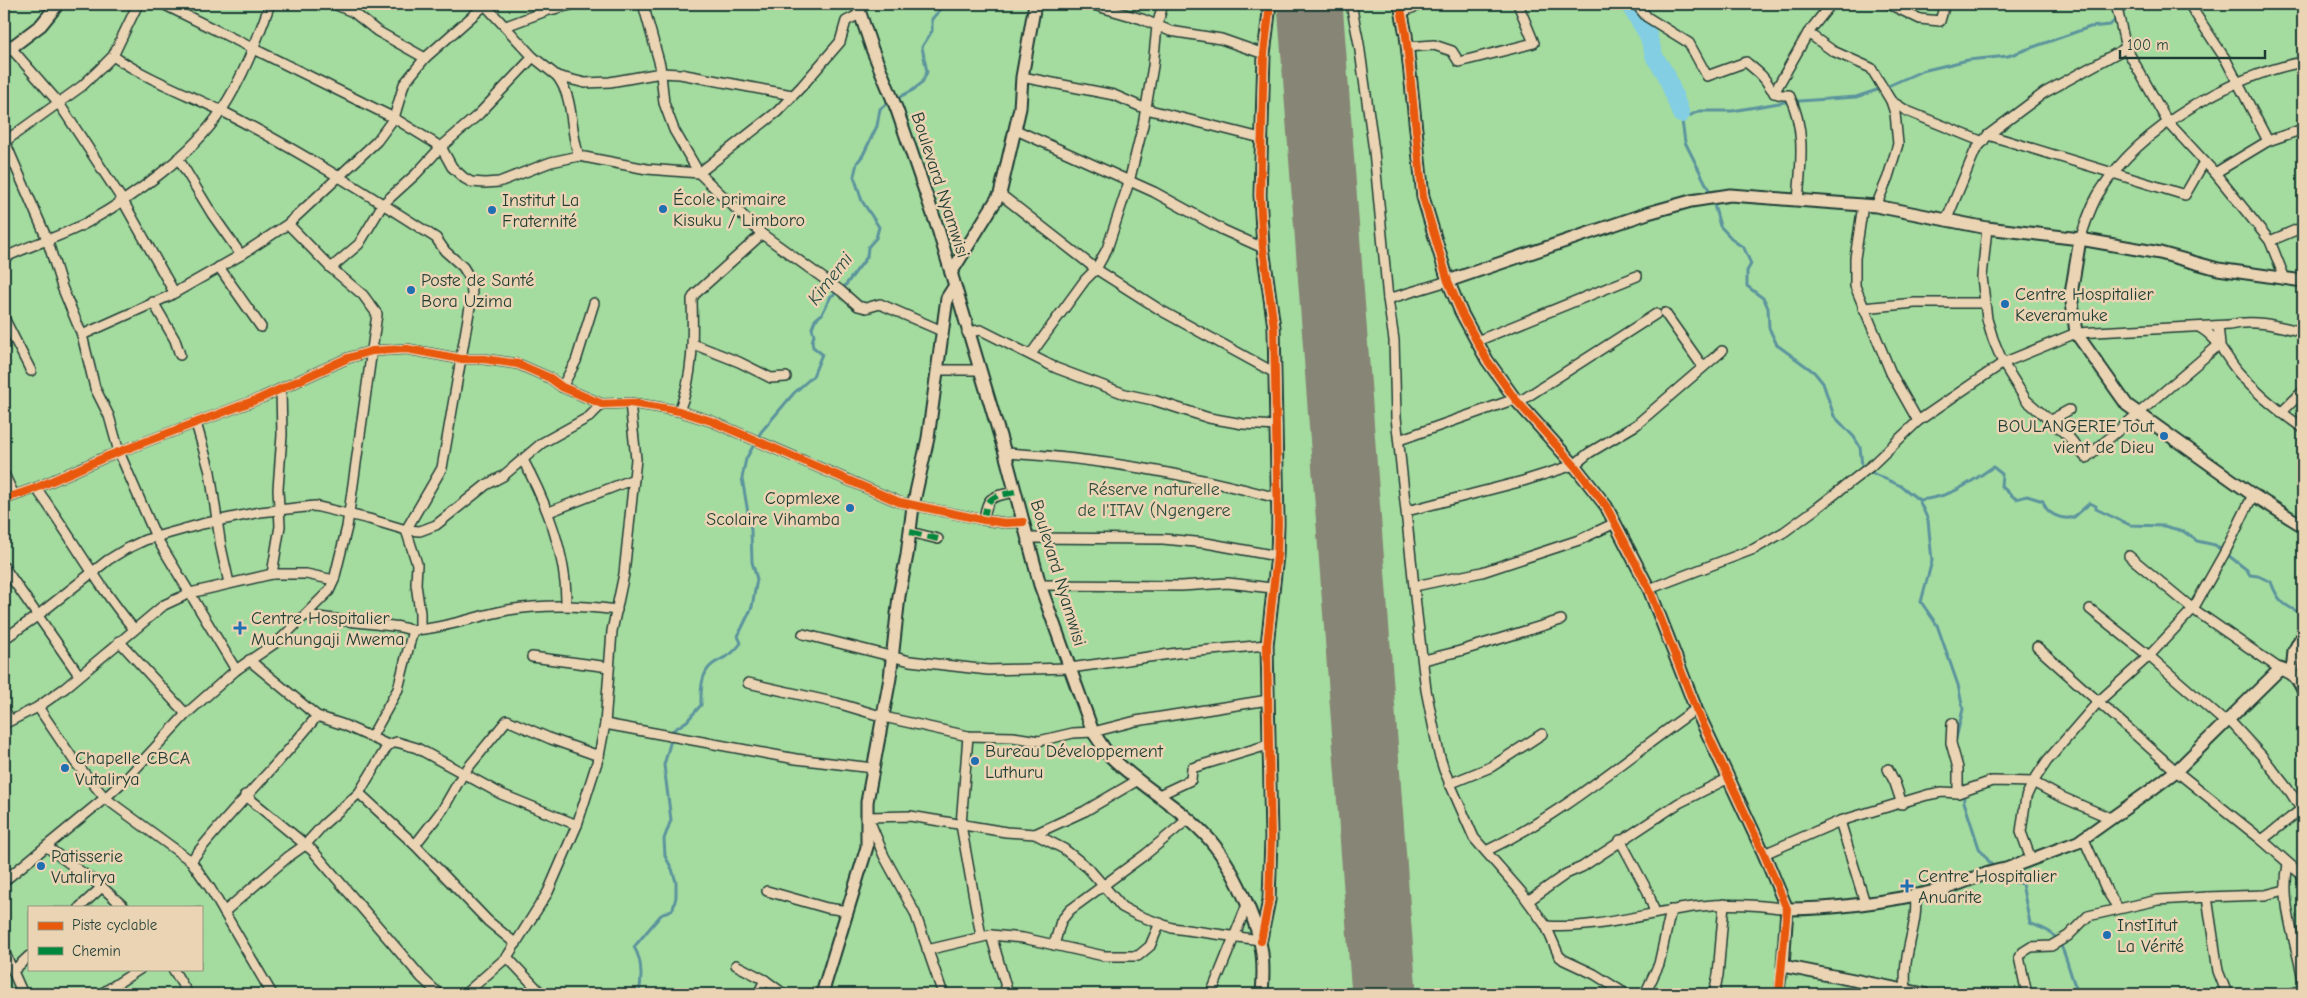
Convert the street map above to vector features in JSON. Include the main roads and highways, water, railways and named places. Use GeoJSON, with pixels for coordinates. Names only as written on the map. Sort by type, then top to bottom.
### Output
{"type":"FeatureCollection","features":[{"type":"Feature","properties":{"kind":"waterway","name":"Kimemi"},"geometry":{"type":"LineString","coordinates":[[672,731],[687,721],[701,705],[703,678],[709,668],[731,654],[741,643],[738,636],[752,607],[757,579],[752,562],[751,530],[742,478],[746,459],[761,432],[794,393],[813,376],[822,354],[813,347],[814,335],[812,328],[815,320],[822,314],[831,296],[841,291],[867,257],[868,247],[876,238],[879,227],[862,201],[854,176],[857,163],[877,126],[880,109],[922,83],[927,72],[922,47],[932,31],[932,19],[945,4]]}},
{"type":"Feature","properties":{"kind":"waterway"},"geometry":{"type":"LineString","coordinates":[[1629,4],[1648,35],[1655,58],[1666,74],[1681,114]]}},
{"type":"Feature","properties":{"kind":"waterway"},"geometry":{"type":"LineString","coordinates":[[1888,86],[1922,71],[1968,60],[2008,56],[2090,27],[2110,25],[2132,4]]}},
{"type":"Feature","properties":{"kind":"waterway"},"geometry":{"type":"LineString","coordinates":[[1709,190],[1685,142],[1681,114],[1689,116],[1699,111],[1732,111],[1785,102],[1856,97],[1880,89]]}},
{"type":"Feature","properties":{"kind":"waterway"},"geometry":{"type":"LineString","coordinates":[[1713,201],[1720,226],[1734,241],[1744,248],[1751,264],[1747,271],[1747,286],[1764,299],[1768,308],[1769,328],[1777,345],[1814,372],[1823,383],[1834,416],[1854,437],[1860,447],[1862,466],[1870,472],[1901,486],[1919,500],[1928,520],[1932,561],[1921,602],[1937,625],[1958,685],[1963,709],[1955,743]]}},
{"type":"Feature","properties":{"kind":"waterway"},"geometry":{"type":"LineString","coordinates":[[1919,500],[1950,493],[1993,467],[2002,474],[2001,486],[2016,499],[2027,496],[2043,501],[2047,510],[2060,517],[2074,517],[2090,503],[2096,506],[2096,509],[2130,525],[2164,526],[2183,531],[2197,541],[2215,545],[2247,570],[2250,575],[2258,576],[2271,582],[2279,599],[2303,614]]}},
{"type":"Feature","properties":{"kind":"waterway"},"geometry":{"type":"LineString","coordinates":[[639,994],[641,970],[639,958],[634,947],[661,915],[673,909],[676,897],[676,882],[665,856],[664,839],[671,820],[664,765],[671,740]]}},
{"type":"Feature","properties":{"kind":"waterway"},"geometry":{"type":"LineString","coordinates":[[1961,761],[1964,802],[1979,848],[2002,879],[2022,884],[2030,923],[2048,931],[2059,943],[2079,994]]}},
{"type":"Feature","properties":{"kind":"place","name":"École primaire Kisuku / Limboro"},"geometry":{"type":"Point","coordinates":[663,209]}},
{"type":"Feature","properties":{"kind":"place","name":"Institut La Fraternité"},"geometry":{"type":"Point","coordinates":[492,210]}},
{"type":"Feature","properties":{"kind":"place","name":"Poste de Santé Bora Uzima"},"geometry":{"type":"Point","coordinates":[411,290]}},
{"type":"Feature","properties":{"kind":"place","name":"Centre Hospitalier Keveramuke"},"geometry":{"type":"Point","coordinates":[2005,304]}},
{"type":"Feature","properties":{"kind":"place","name":"BOULANGERIE Tout vient de Dieu"},"geometry":{"type":"Point","coordinates":[2164,436]}},
{"type":"Feature","properties":{"kind":"place","name":"Copmlexe Scolaire Vihamba"},"geometry":{"type":"Point","coordinates":[850,508]}},
{"type":"Feature","properties":{"kind":"place","name":"Centre Hospitalier Muchungaji Mwema"},"geometry":{"type":"Point","coordinates":[240,628]}},
{"type":"Feature","properties":{"kind":"place","name":"Bureau Développement Luthuru"},"geometry":{"type":"Point","coordinates":[975,761]}},
{"type":"Feature","properties":{"kind":"place","name":"Chapelle CBCA Vutalirya"},"geometry":{"type":"Point","coordinates":[65,768]}},
{"type":"Feature","properties":{"kind":"place","name":"Patisserie Vutalirya"},"geometry":{"type":"Point","coordinates":[41,866]}},
{"type":"Feature","properties":{"kind":"place","name":"Centre Hospitalier Anuarite"},"geometry":{"type":"Point","coordinates":[1907,886]}},
{"type":"Feature","properties":{"kind":"place","name":"InstIitut La Vérité"},"geometry":{"type":"Point","coordinates":[2107,935]}},
{"type":"Feature","properties":{"kind":"park label","name":"Réserve naturelle de l'ITAV (Ngengere"},"geometry":{"type":"Point","coordinates":[1154,499]}}]}
